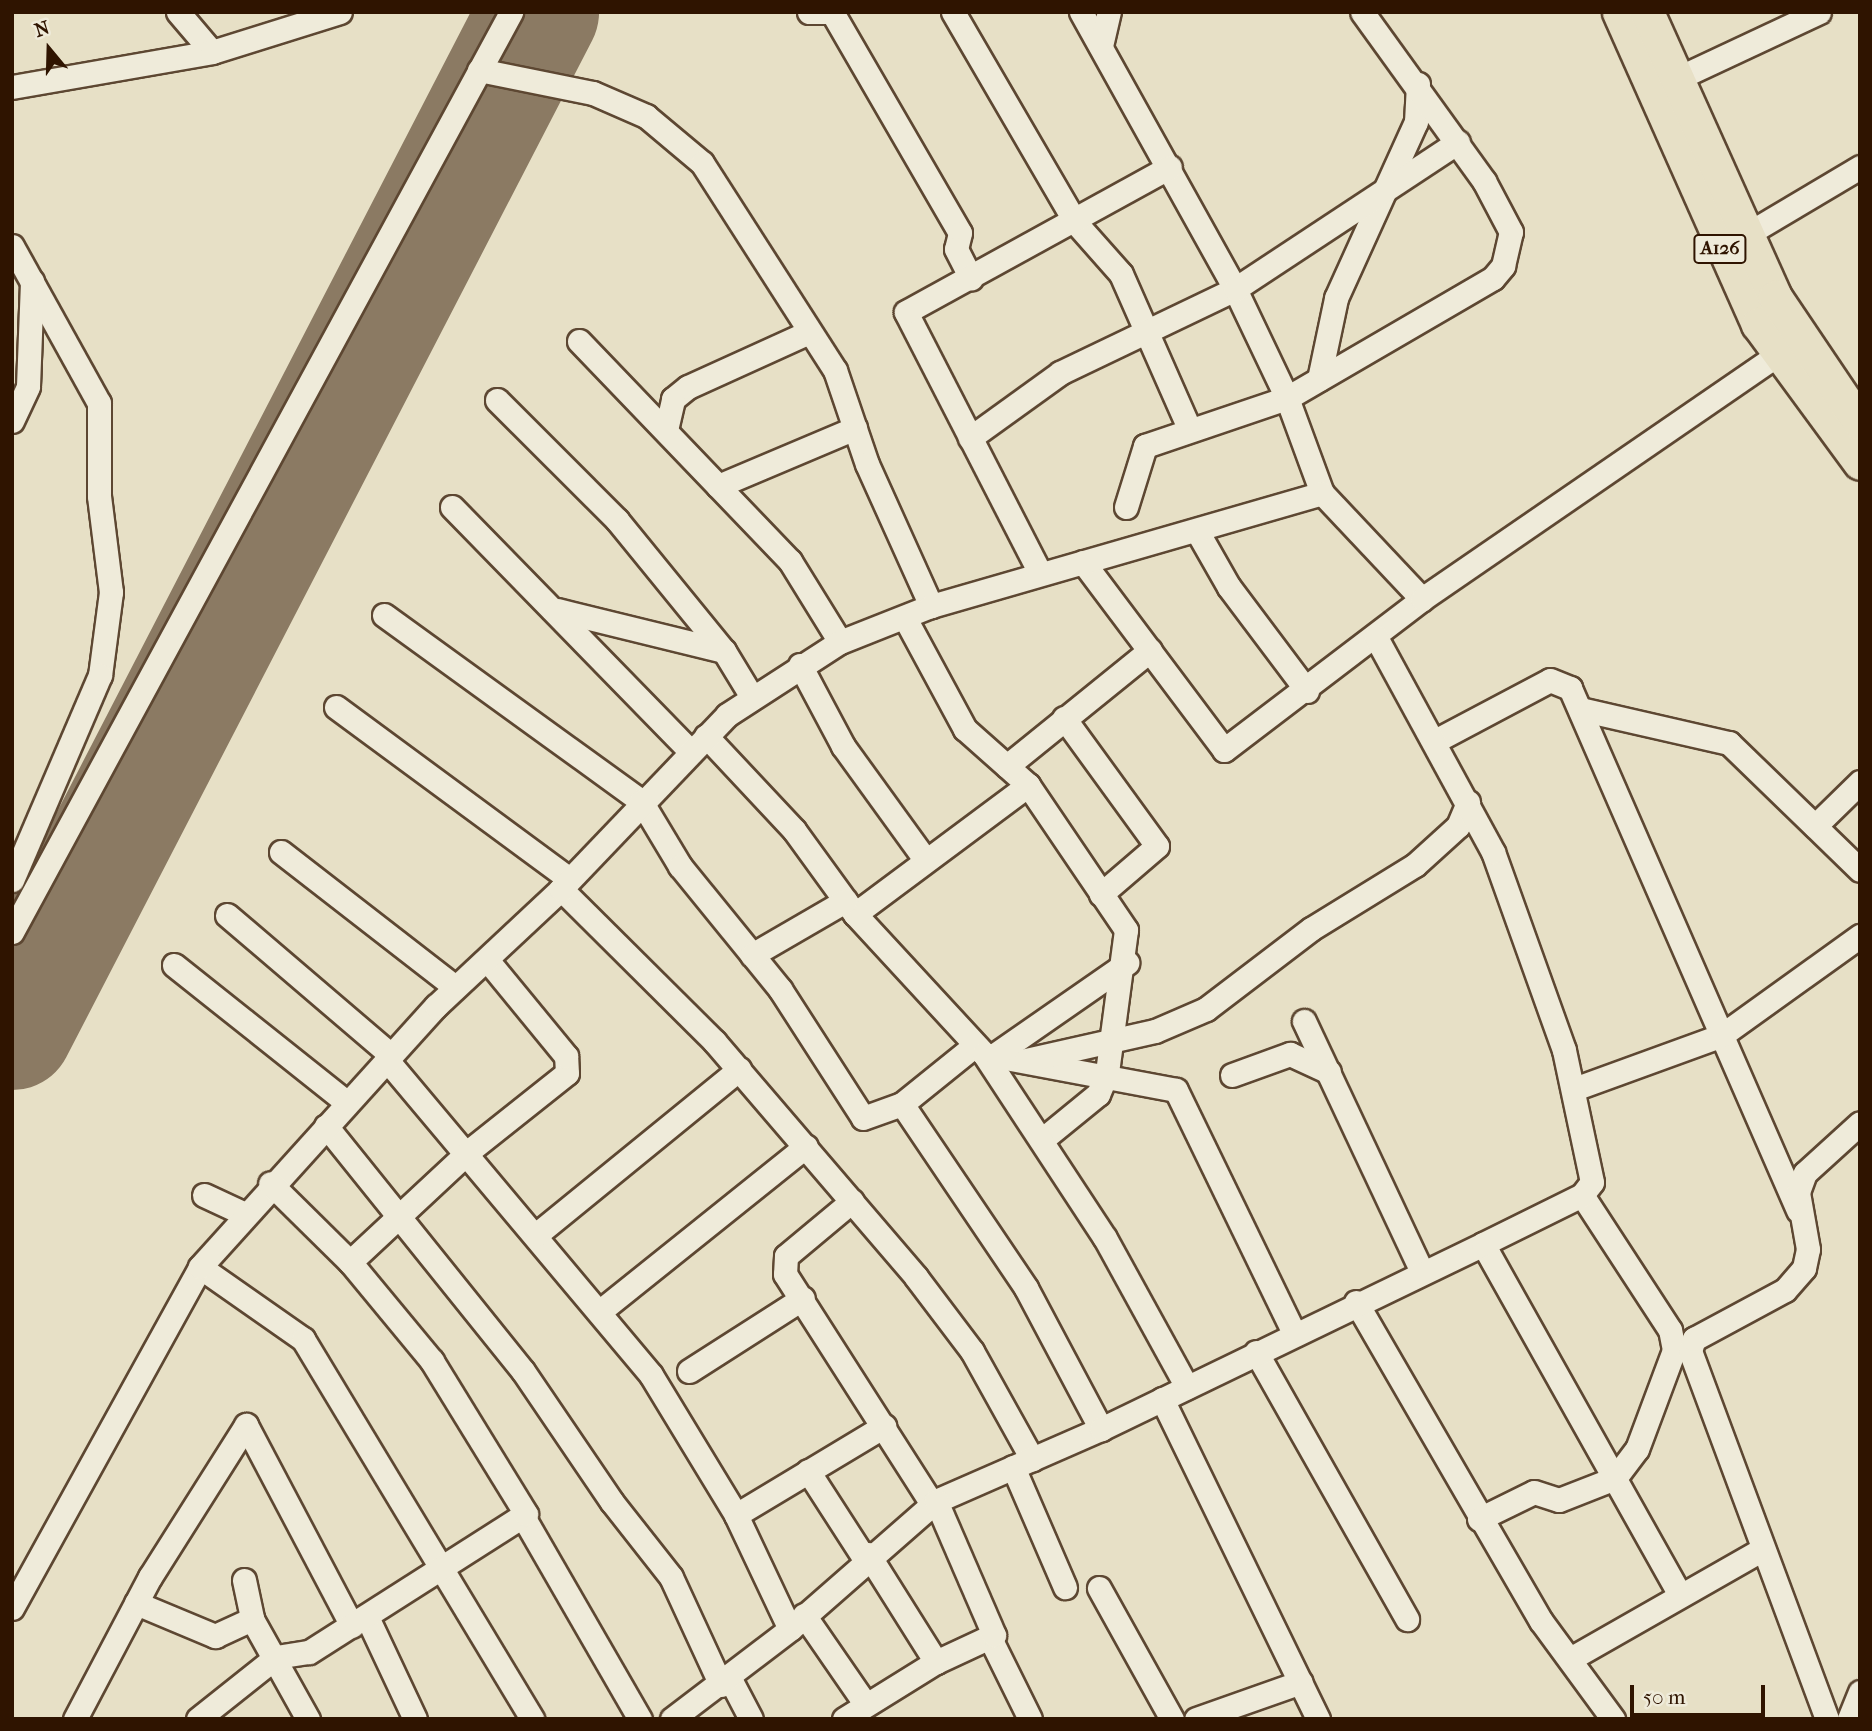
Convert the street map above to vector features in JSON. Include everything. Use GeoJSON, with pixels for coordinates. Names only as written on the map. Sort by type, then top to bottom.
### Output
{"type":"FeatureCollection","features":[{"type":"Feature","properties":{"kind":"highway","name":"A126"},"geometry":{"type":"LineString","coordinates":[[1619,12],[1706,218],[1777,355],[1860,463]]}},
{"type":"Feature","properties":{"kind":"highway","name":"A126"},"geometry":{"type":"LineString","coordinates":[[1647,12],[1674,80],[1744,236],[1793,327],[1860,423]]}},
{"type":"Feature","properties":{"kind":"street"},"geometry":{"type":"LineString","coordinates":[[178,12],[212,52]]}},
{"type":"Feature","properties":{"kind":"street"},"geometry":{"type":"LineString","coordinates":[[12,88],[212,52],[340,12]]}},
{"type":"Feature","properties":{"kind":"street"},"geometry":{"type":"LineString","coordinates":[[12,932],[510,12]]}},
{"type":"Feature","properties":{"kind":"street"},"geometry":{"type":"LineString","coordinates":[[808,12],[825,12]]}},
{"type":"Feature","properties":{"kind":"street"},"geometry":{"type":"LineString","coordinates":[[832,12],[960,233],[956,249],[971,278]]}},
{"type":"Feature","properties":{"kind":"street"},"geometry":{"type":"LineString","coordinates":[[953,12],[1075,222],[1121,274],[1189,428]]}},
{"type":"Feature","properties":{"kind":"street"},"geometry":{"type":"LineString","coordinates":[[1082,12],[1235,289],[1287,398],[1322,493],[1422,599]]}},
{"type":"Feature","properties":{"kind":"street"},"geometry":{"type":"LineString","coordinates":[[1101,46],[1110,12]]}},
{"type":"Feature","properties":{"kind":"street"},"geometry":{"type":"LineString","coordinates":[[1126,507],[1145,446],[1189,428],[1287,398],[1493,278],[1503,266],[1511,232],[1458,142],[1417,81],[1362,12]]}},
{"type":"Feature","properties":{"kind":"street"},"geometry":{"type":"LineString","coordinates":[[1674,80],[1819,12]]}},
{"type":"Feature","properties":{"kind":"street"},"geometry":{"type":"LineString","coordinates":[[479,70],[593,93],[664,128],[702,163],[835,370],[855,428],[931,606]]}},
{"type":"Feature","properties":{"kind":"street"},"geometry":{"type":"LineString","coordinates":[[1319,379],[1336,298],[1421,107],[1417,81]]}},
{"type":"Feature","properties":{"kind":"street"},"geometry":{"type":"LineString","coordinates":[[970,438],[1060,373],[1235,289],[1458,142]]}},
{"type":"Feature","properties":{"kind":"street"},"geometry":{"type":"LineString","coordinates":[[1039,571],[906,312],[1075,222],[1170,167]]}},
{"type":"Feature","properties":{"kind":"street"},"geometry":{"type":"LineString","coordinates":[[1744,236],[1860,167]]}},
{"type":"Feature","properties":{"kind":"street"},"geometry":{"type":"LineString","coordinates":[[12,246],[99,403],[99,496],[111,592],[100,675],[12,880]]}},
{"type":"Feature","properties":{"kind":"street"},"geometry":{"type":"LineString","coordinates":[[12,421],[28,386],[32,281]]}},
{"type":"Feature","properties":{"kind":"street"},"geometry":{"type":"LineString","coordinates":[[666,430],[673,399],[688,387],[809,332]]}},
{"type":"Feature","properties":{"kind":"street"},"geometry":{"type":"LineString","coordinates":[[579,341],[790,561],[840,642]]}},
{"type":"Feature","properties":{"kind":"street"},"geometry":{"type":"LineString","coordinates":[[1083,562],[1224,750],[1307,691],[1422,599],[1777,355]]}},
{"type":"Feature","properties":{"kind":"street"},"geometry":{"type":"LineString","coordinates":[[497,400],[617,520],[724,651],[752,697]]}},
{"type":"Feature","properties":{"kind":"street"},"geometry":{"type":"LineString","coordinates":[[718,486],[855,428]]}},
{"type":"Feature","properties":{"kind":"street"},"geometry":{"type":"LineString","coordinates":[[12,1608],[200,1267],[270,1183],[454,987],[488,961],[698,743],[752,697],[840,642],[906,620],[931,606],[1039,571],[1197,531],[1322,493]]}},
{"type":"Feature","properties":{"kind":"street"},"geometry":{"type":"LineString","coordinates":[[452,507],[557,610],[794,830],[850,907],[985,1051],[1043,1139],[1187,1387]]}},
{"type":"Feature","properties":{"kind":"street"},"geometry":{"type":"LineString","coordinates":[[1197,531],[1229,587],[1307,691]]}},
{"type":"Feature","properties":{"kind":"street"},"geometry":{"type":"LineString","coordinates":[[557,610],[724,651]]}},
{"type":"Feature","properties":{"kind":"street"},"geometry":{"type":"LineString","coordinates":[[384,615],[641,801],[680,866],[752,954],[863,1118],[902,1104],[1127,963]]}},
{"type":"Feature","properties":{"kind":"street"},"geometry":{"type":"LineString","coordinates":[[906,620],[965,729],[1028,785],[1126,930],[1127,963],[1116,1040],[1107,1073],[1098,1094],[1043,1139]]}},
{"type":"Feature","properties":{"kind":"street"},"geometry":{"type":"LineString","coordinates":[[672,1719],[725,1681],[797,1622],[866,1556],[934,1502],[1101,1429],[1356,1302],[1582,1195],[1593,1166],[1574,1089],[1493,852],[1435,741],[1376,637]]}},
{"type":"Feature","properties":{"kind":"street"},"geometry":{"type":"LineString","coordinates":[[1007,766],[1150,650]]}},
{"type":"Feature","properties":{"kind":"street"},"geometry":{"type":"LineString","coordinates":[[800,665],[843,746],[924,858]]}},
{"type":"Feature","properties":{"kind":"street"},"geometry":{"type":"LineString","coordinates":[[1435,741],[1550,680],[1570,688],[1798,1210],[1808,1248],[1804,1268],[1785,1290],[1694,1339],[1690,1351],[1761,1550],[1827,1719]]}},
{"type":"Feature","properties":{"kind":"street"},"geometry":{"type":"LineString","coordinates":[[336,707],[565,884],[739,1069],[852,1201],[972,1351],[1023,1463],[1065,1587]]}},
{"type":"Feature","properties":{"kind":"street"},"geometry":{"type":"LineString","coordinates":[[1580,709],[1729,743],[1860,870]]}},
{"type":"Feature","properties":{"kind":"street"},"geometry":{"type":"LineString","coordinates":[[1064,718],[1157,846],[1101,894]]}},
{"type":"Feature","properties":{"kind":"street"},"geometry":{"type":"LineString","coordinates":[[1815,826],[1860,782]]}},
{"type":"Feature","properties":{"kind":"street"},"geometry":{"type":"LineString","coordinates":[[752,954],[850,907],[1028,785]]}},
{"type":"Feature","properties":{"kind":"street"},"geometry":{"type":"LineString","coordinates":[[1026,1060],[1116,1040],[1206,1009],[1311,929],[1415,865],[1458,826],[1468,802]]}},
{"type":"Feature","properties":{"kind":"street"},"geometry":{"type":"LineString","coordinates":[[281,852],[454,987]]}},
{"type":"Feature","properties":{"kind":"street"},"geometry":{"type":"LineString","coordinates":[[226,915],[388,1057],[469,1151],[651,1375],[852,1715],[936,1662],[990,1638],[994,1628],[934,1502],[785,1274],[786,1256],[852,1201]]}},
{"type":"Feature","properties":{"kind":"street"},"geometry":{"type":"LineString","coordinates":[[1574,1089],[1722,1035],[1860,936]]}},
{"type":"Feature","properties":{"kind":"street"},"geometry":{"type":"LineString","coordinates":[[350,1262],[396,1214],[569,1065],[488,961]]}},
{"type":"Feature","properties":{"kind":"street"},"geometry":{"type":"LineString","coordinates":[[174,965],[346,1102]]}},
{"type":"Feature","properties":{"kind":"street"},"geometry":{"type":"LineString","coordinates":[[1304,1021],[1422,1272]]}},
{"type":"Feature","properties":{"kind":"street"},"geometry":{"type":"LineString","coordinates":[[985,1051],[1165,1085],[1182,1098],[1294,1333]]}},
{"type":"Feature","properties":{"kind":"street"},"geometry":{"type":"LineString","coordinates":[[1232,1075],[1290,1054],[1329,1072]]}},
{"type":"Feature","properties":{"kind":"street"},"geometry":{"type":"LineString","coordinates":[[537,1234],[739,1069]]}},
{"type":"Feature","properties":{"kind":"street"},"geometry":{"type":"LineString","coordinates":[[902,1104],[1026,1288],[1101,1429]]}},
{"type":"Feature","properties":{"kind":"street"},"geometry":{"type":"LineString","coordinates":[[1798,1210],[1805,1173],[1860,1123]]}},
{"type":"Feature","properties":{"kind":"street"},"geometry":{"type":"LineString","coordinates":[[326,1126],[523,1371],[612,1503],[671,1577],[725,1681],[751,1719]]}},
{"type":"Feature","properties":{"kind":"street"},"geometry":{"type":"LineString","coordinates":[[599,1312],[806,1146]]}},
{"type":"Feature","properties":{"kind":"street"},"geometry":{"type":"LineString","coordinates":[[270,1183],[350,1262],[432,1361],[521,1497],[525,1520],[640,1719]]}},
{"type":"Feature","properties":{"kind":"street"},"geometry":{"type":"LineString","coordinates":[[204,1195],[245,1214]]}},
{"type":"Feature","properties":{"kind":"street"},"geometry":{"type":"LineString","coordinates":[[1479,1520],[1534,1492],[1559,1500],[1615,1478],[1637,1449],[1673,1340],[1582,1195]]}},
{"type":"Feature","properties":{"kind":"street"},"geometry":{"type":"LineString","coordinates":[[1483,1244],[1680,1595]]}},
{"type":"Feature","properties":{"kind":"street"},"geometry":{"type":"LineString","coordinates":[[200,1267],[303,1339],[532,1719]]}},
{"type":"Feature","properties":{"kind":"street"},"geometry":{"type":"LineString","coordinates":[[689,1371],[803,1298]]}},
{"type":"Feature","properties":{"kind":"street"},"geometry":{"type":"LineString","coordinates":[[1356,1302],[1479,1520],[1570,1660],[1613,1719]]}},
{"type":"Feature","properties":{"kind":"street"},"geometry":{"type":"LineString","coordinates":[[1256,1352],[1407,1619]]}},
{"type":"Feature","properties":{"kind":"street"},"geometry":{"type":"LineString","coordinates":[[1162,1399],[1318,1719]]}},
{"type":"Feature","properties":{"kind":"street"},"geometry":{"type":"LineString","coordinates":[[75,1719],[136,1604],[246,1425],[415,1719]]}},
{"type":"Feature","properties":{"kind":"street"},"geometry":{"type":"LineString","coordinates":[[736,1515],[884,1426]]}},
{"type":"Feature","properties":{"kind":"street"},"geometry":{"type":"LineString","coordinates":[[808,1471],[936,1662]]}},
{"type":"Feature","properties":{"kind":"street"},"geometry":{"type":"LineString","coordinates":[[198,1719],[276,1657],[309,1652],[525,1520]]}},
{"type":"Feature","properties":{"kind":"street"},"geometry":{"type":"LineString","coordinates":[[1570,1660],[1761,1550]]}},
{"type":"Feature","properties":{"kind":"street"},"geometry":{"type":"LineString","coordinates":[[244,1580],[252,1619],[276,1657],[308,1719]]}},
{"type":"Feature","properties":{"kind":"street"},"geometry":{"type":"LineString","coordinates":[[1099,1588],[1172,1719]]}},
{"type":"Feature","properties":{"kind":"street"},"geometry":{"type":"LineString","coordinates":[[136,1604],[215,1636],[252,1619]]}},
{"type":"Feature","properties":{"kind":"street"},"geometry":{"type":"LineString","coordinates":[[990,1638],[1030,1719]]}},
{"type":"Feature","properties":{"kind":"street"},"geometry":{"type":"LineString","coordinates":[[1196,1719],[1301,1682]]}},
{"type":"Feature","properties":{"kind":"street"},"geometry":{"type":"LineString","coordinates":[[1849,1719],[1860,1692]]}},
{"type":"Feature","properties":{"kind":"runway"},"geometry":{"type":"LineString","coordinates":[[12,1029],[538,12]]}}]}
